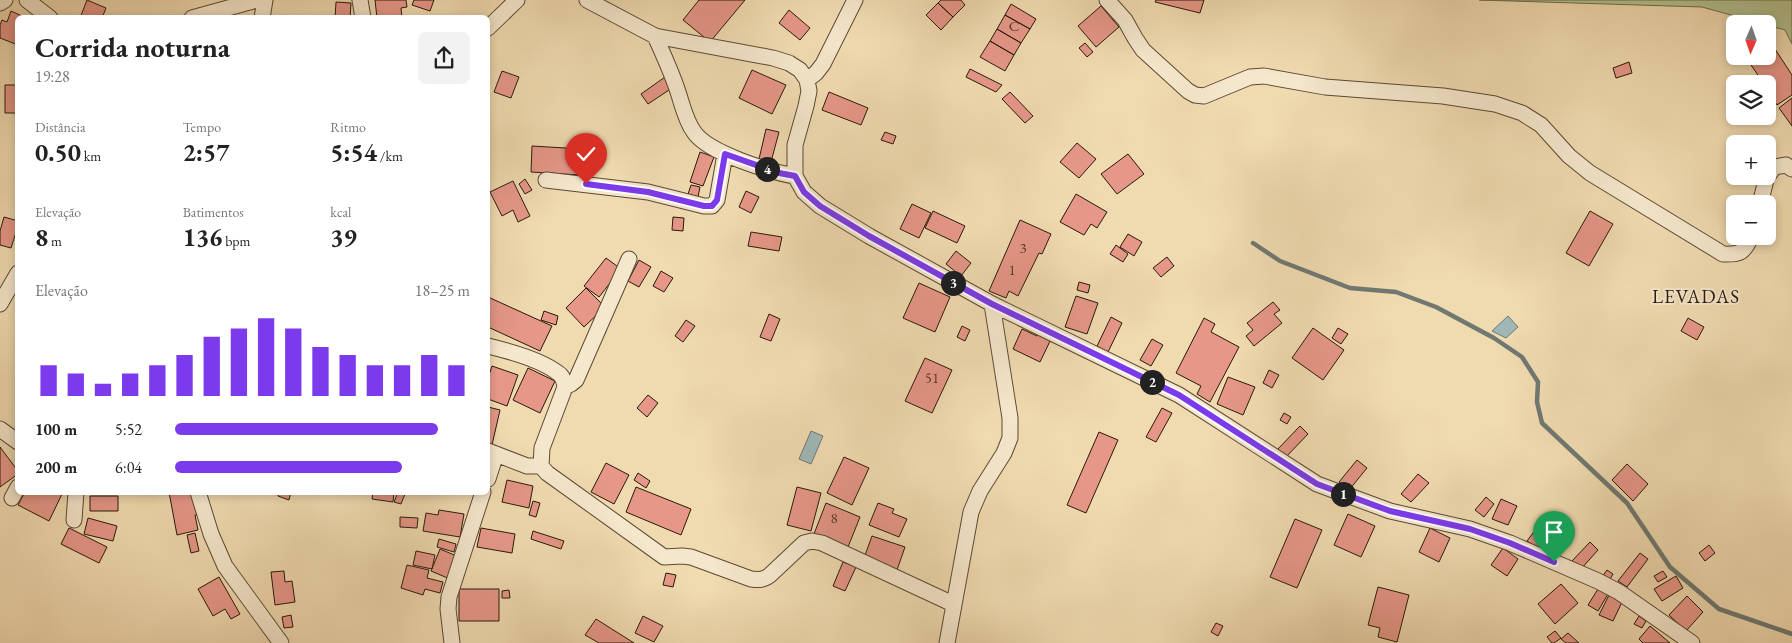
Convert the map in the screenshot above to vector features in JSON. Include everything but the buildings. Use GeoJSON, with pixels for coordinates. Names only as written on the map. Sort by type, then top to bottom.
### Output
{"type":"FeatureCollection","features":[{"type":"Feature","properties":{"kind":"street"},"geometry":{"type":"LineString","coordinates":[[0,4],[5,0]]}},
{"type":"Feature","properties":{"kind":"street"},"geometry":{"type":"LineString","coordinates":[[28,0],[46,15]]}},
{"type":"Feature","properties":{"kind":"street"},"geometry":{"type":"LineString","coordinates":[[203,15],[257,0]]}},
{"type":"Feature","properties":{"kind":"street"},"geometry":{"type":"LineString","coordinates":[[262,15],[265,0]]}},
{"type":"Feature","properties":{"kind":"street"},"geometry":{"type":"LineString","coordinates":[[360,0],[362,15]]}},
{"type":"Feature","properties":{"kind":"street"},"geometry":{"type":"LineString","coordinates":[[490,26],[517,0]]}},
{"type":"Feature","properties":{"kind":"street"},"geometry":{"type":"LineString","coordinates":[[587,0],[655,36],[773,58],[789,63],[800,70],[807,80],[809,91],[795,145],[795,176],[804,192],[820,206],[869,236],[992,304],[1179,395],[1317,484],[1390,511],[1470,529],[1518,547],[1598,581],[1619,592],[1692,643]]}},
{"type":"Feature","properties":{"kind":"street"},"geometry":{"type":"LineString","coordinates":[[807,80],[823,64],[855,0]]}},
{"type":"Feature","properties":{"kind":"street"},"geometry":{"type":"LineString","coordinates":[[1108,0],[1125,20],[1134,38],[1144,50],[1188,91],[1195,95],[1204,96],[1250,77],[1264,76],[1326,87],[1443,96],[1495,104],[1522,114],[1541,125],[1569,156],[1590,172],[1723,254],[1736,254],[1745,250],[1748,245]]}},
{"type":"Feature","properties":{"kind":"street"},"geometry":{"type":"LineString","coordinates":[[655,36],[694,133],[705,143],[725,154],[779,173],[795,176]]}},
{"type":"Feature","properties":{"kind":"street"},"geometry":{"type":"LineString","coordinates":[[546,180],[648,192],[704,206],[712,206],[717,200],[725,154]]}},
{"type":"Feature","properties":{"kind":"street"},"geometry":{"type":"LineString","coordinates":[[1776,167],[1786,165],[1792,170]]}},
{"type":"Feature","properties":{"kind":"street"},"geometry":{"type":"LineString","coordinates":[[565,387],[576,380],[629,260]]}},
{"type":"Feature","properties":{"kind":"street"},"geometry":{"type":"LineString","coordinates":[[0,304],[15,278]]}},
{"type":"Feature","properties":{"kind":"street"},"geometry":{"type":"LineString","coordinates":[[947,643],[971,512],[980,491],[1004,453],[1010,438],[1010,418],[992,304]]}},
{"type":"Feature","properties":{"kind":"street"},"geometry":{"type":"LineString","coordinates":[[490,346],[510,351],[543,364],[559,373],[564,380],[565,387],[542,448],[541,466],[547,473],[664,558],[691,557],[751,579],[759,580],[765,579],[770,575],[804,543],[812,541],[822,543],[953,604]]}},
{"type":"Feature","properties":{"kind":"street"},"geometry":{"type":"LineString","coordinates":[[0,429],[15,440]]}},
{"type":"Feature","properties":{"kind":"street"},"geometry":{"type":"LineString","coordinates":[[490,466],[492,453],[527,466],[541,466]]}},
{"type":"Feature","properties":{"kind":"street"},"geometry":{"type":"LineString","coordinates":[[74,520],[76,495]]}},
{"type":"Feature","properties":{"kind":"street"},"geometry":{"type":"LineString","coordinates":[[199,495],[211,534],[225,566],[281,643]]}},
{"type":"Feature","properties":{"kind":"street"},"geometry":{"type":"LineString","coordinates":[[452,643],[448,609],[449,597],[482,495]]}},
{"type":"Feature","properties":{"kind":"green space"},"geometry":{"type":"Polygon","coordinates":[[[1479,0],[1792,0],[1792,44],[1785,30],[1776,28],[1776,15],[1731,15],[1702,7],[1479,0]]]}},
{"type":"Feature","properties":{"kind":"water"},"geometry":{"type":"Polygon","coordinates":[[[1508,316],[1518,327],[1506,338],[1492,331],[1508,316]]]}},
{"type":"Feature","properties":{"kind":"water"},"geometry":{"type":"Polygon","coordinates":[[[811,431],[823,436],[811,464],[799,459],[811,431]]]}},
{"type":"Feature","properties":{"kind":"waterway"},"geometry":{"type":"LineString","coordinates":[[1253,243],[1280,261],[1350,288],[1396,292],[1436,307],[1494,338],[1522,357],[1538,382],[1537,402],[1542,423],[1627,503],[1670,567],[1719,609],[1792,634]]}},
{"type":"Feature","properties":{"kind":"district","name":"LEVADAS"},"geometry":{"type":"Point","coordinates":[1696,296]}},
{"type":"Feature","properties":{"kind":"route"},"geometry":{"type":"LineString","coordinates":[[586,184],[648,192],[704,206],[712,206],[717,200],[725,154],[779,173],[795,176],[804,192],[820,206],[869,236],[992,304],[1179,395],[1317,484],[1390,511],[1470,529],[1510,543],[1554,562]]}}]}
